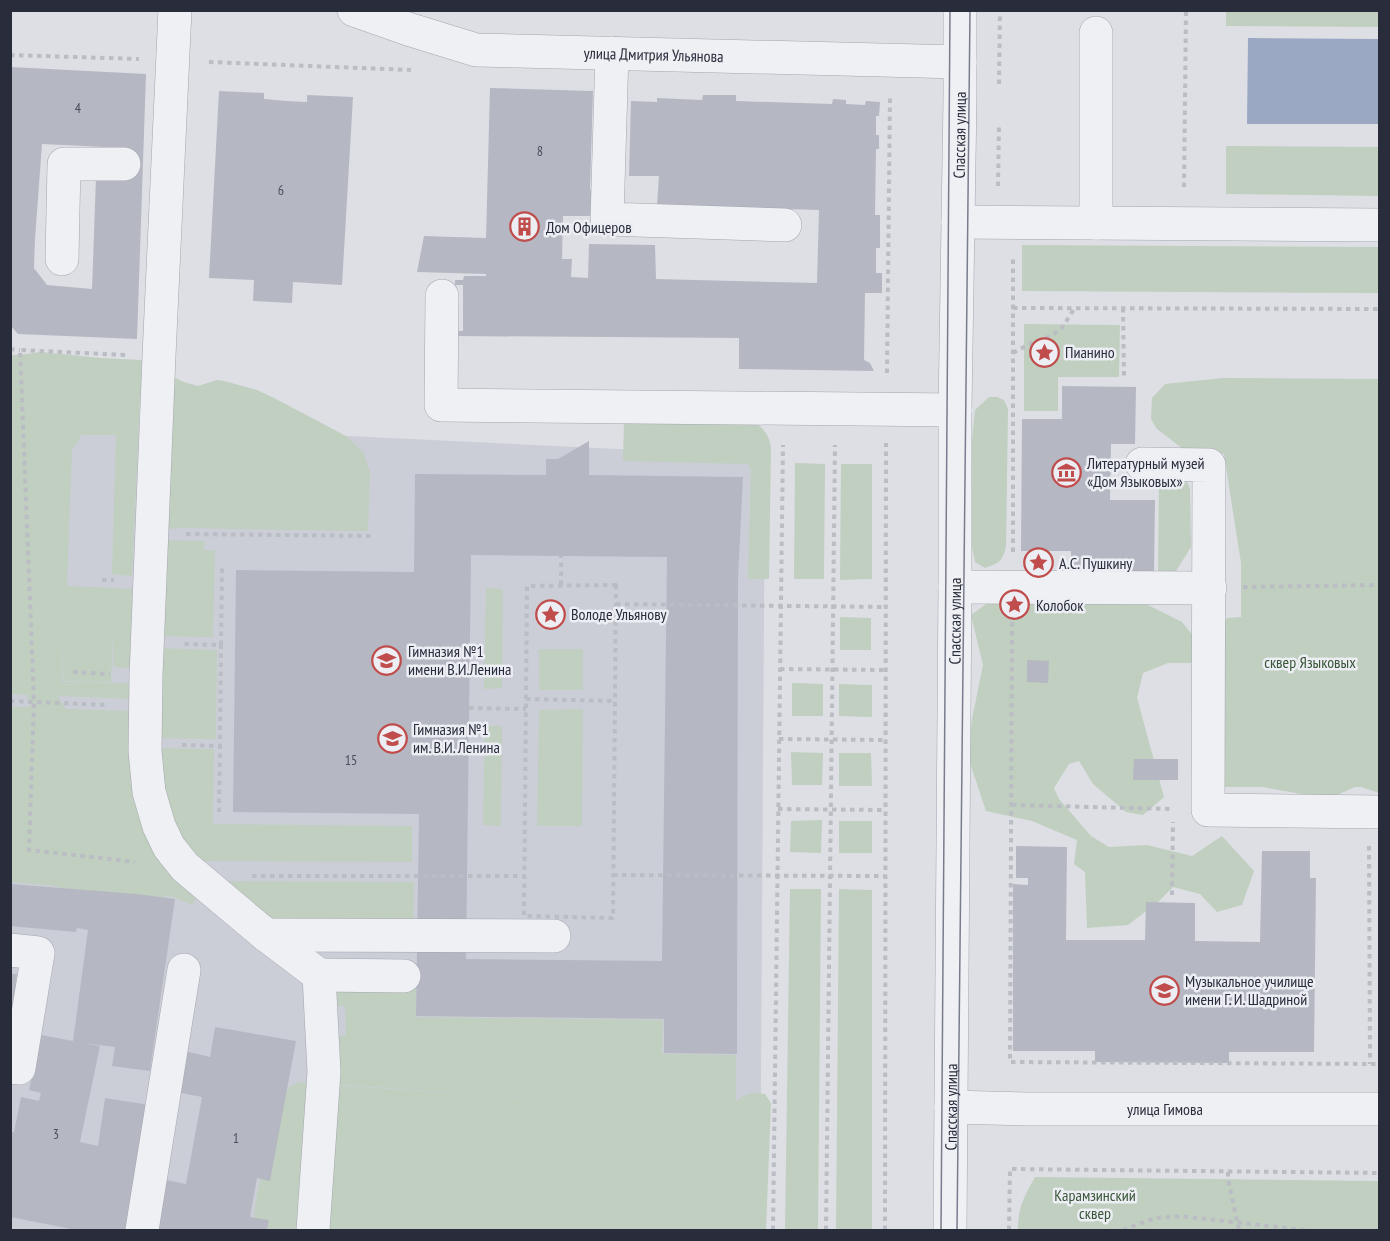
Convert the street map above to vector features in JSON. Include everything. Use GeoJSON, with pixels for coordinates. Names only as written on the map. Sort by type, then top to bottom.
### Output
{"type":"FeatureCollection","features":[{"type":"Feature","properties":{"kind":"street"},"geometry":{"type":"LineString","coordinates":[[175,10],[145,165],[159,356],[145,744],[149,792],[159,826],[169,847],[190,871],[266,935],[319,975],[404,975]]}},
{"type":"Feature","properties":{"kind":"street","name":"улица Дмитрия Ульянова"},"geometry":{"type":"LineString","coordinates":[[354,10],[409,20],[476,50],[960,62]]}},
{"type":"Feature","properties":{"kind":"street","name":"Спасская улица"},"geometry":{"type":"LineString","coordinates":[[950,1230],[960,10]]}},
{"type":"Feature","properties":{"kind":"street"},"geometry":{"type":"LineString","coordinates":[[1096,33],[1096,223]]}},
{"type":"Feature","properties":{"kind":"street"},"geometry":{"type":"LineString","coordinates":[[612,53],[607,219],[785,225]]}},
{"type":"Feature","properties":{"kind":"street"},"geometry":{"type":"LineString","coordinates":[[62,259],[64,164],[145,165]]}},
{"type":"Feature","properties":{"kind":"street"},"geometry":{"type":"LineString","coordinates":[[958,222],[1380,225]]}},
{"type":"Feature","properties":{"kind":"street"},"geometry":{"type":"LineString","coordinates":[[442,296],[441,405],[955,410]]}},
{"type":"Feature","properties":{"kind":"street"},"geometry":{"type":"LineString","coordinates":[[1142,464],[1209,465],[1208,810],[1374,812]]}},
{"type":"Feature","properties":{"kind":"street"},"geometry":{"type":"LineString","coordinates":[[955,587],[1210,588]]}},
{"type":"Feature","properties":{"kind":"street"},"geometry":{"type":"LineString","coordinates":[[266,935],[554,936]]}},
{"type":"Feature","properties":{"kind":"street"},"geometry":{"type":"LineString","coordinates":[[10,950],[38,953],[19,1068],[10,1067]]}},
{"type":"Feature","properties":{"kind":"street"},"geometry":{"type":"LineString","coordinates":[[142,1230],[184,970]]}},
{"type":"Feature","properties":{"kind":"street"},"geometry":{"type":"LineString","coordinates":[[313,1230],[324,1071],[319,975]]}},
{"type":"Feature","properties":{"kind":"street","name":"улица Гимова"},"geometry":{"type":"LineString","coordinates":[[951,1107],[1380,1109]]}},
{"type":"Feature","properties":{"kind":"path"},"geometry":{"type":"LineString","coordinates":[[600,10],[697,10]]}},
{"type":"Feature","properties":{"kind":"path"},"geometry":{"type":"LineString","coordinates":[[999,87],[1000,10]]}},
{"type":"Feature","properties":{"kind":"path"},"geometry":{"type":"LineString","coordinates":[[1184,224],[1186,10]]}},
{"type":"Feature","properties":{"kind":"path"},"geometry":{"type":"LineString","coordinates":[[885,1230],[886,410],[890,90]]}},
{"type":"Feature","properties":{"kind":"path"},"geometry":{"type":"LineString","coordinates":[[999,122],[998,206],[1013,237],[1010,1062],[1380,1064]]}},
{"type":"Feature","properties":{"kind":"path"},"geometry":{"type":"LineString","coordinates":[[1013,308],[1380,309]]}},
{"type":"Feature","properties":{"kind":"path"},"geometry":{"type":"LineString","coordinates":[[1013,353],[1051,336],[1062,328],[1075,308]]}},
{"type":"Feature","properties":{"kind":"path"},"geometry":{"type":"LineString","coordinates":[[1123,308],[1124,379]]}},
{"type":"Feature","properties":{"kind":"path"},"geometry":{"type":"LineString","coordinates":[[10,349],[159,356]]}},
{"type":"Feature","properties":{"kind":"path"},"geometry":{"type":"LineString","coordinates":[[20,350],[34,702],[29,850],[190,871],[525,876]]}},
{"type":"Feature","properties":{"kind":"path"},"geometry":{"type":"LineString","coordinates":[[773,1230],[783,409]]}},
{"type":"Feature","properties":{"kind":"path"},"geometry":{"type":"LineString","coordinates":[[826,1230],[835,409]]}},
{"type":"Feature","properties":{"kind":"path"},"geometry":{"type":"LineString","coordinates":[[152,533],[373,536]]}},
{"type":"Feature","properties":{"kind":"path"},"geometry":{"type":"LineString","coordinates":[[561,556],[561,585]]}},
{"type":"Feature","properties":{"kind":"path"},"geometry":{"type":"LineString","coordinates":[[219,812],[222,567]]}},
{"type":"Feature","properties":{"kind":"path"},"geometry":{"type":"LineString","coordinates":[[524,916],[527,586],[616,585],[613,918]]}},
{"type":"Feature","properties":{"kind":"path"},"geometry":{"type":"LineString","coordinates":[[1210,588],[1380,585]]}},
{"type":"Feature","properties":{"kind":"path"},"geometry":{"type":"LineString","coordinates":[[616,604],[886,607]]}},
{"type":"Feature","properties":{"kind":"path"},"geometry":{"type":"LineString","coordinates":[[148,644],[221,645]]}},
{"type":"Feature","properties":{"kind":"path"},"geometry":{"type":"LineString","coordinates":[[780,669],[886,670]]}},
{"type":"Feature","properties":{"kind":"path"},"geometry":{"type":"LineString","coordinates":[[73,672],[110,674]]}},
{"type":"Feature","properties":{"kind":"path"},"geometry":{"type":"LineString","coordinates":[[526,699],[615,700]]}},
{"type":"Feature","properties":{"kind":"path"},"geometry":{"type":"LineString","coordinates":[[10,701],[110,705]]}},
{"type":"Feature","properties":{"kind":"path"},"geometry":{"type":"LineString","coordinates":[[469,708],[526,709]]}},
{"type":"Feature","properties":{"kind":"path"},"geometry":{"type":"LineString","coordinates":[[779,739],[886,740]]}},
{"type":"Feature","properties":{"kind":"path"},"geometry":{"type":"LineString","coordinates":[[145,744],[220,746]]}},
{"type":"Feature","properties":{"kind":"path"},"geometry":{"type":"LineString","coordinates":[[1012,805],[1208,810]]}},
{"type":"Feature","properties":{"kind":"path"},"geometry":{"type":"LineString","coordinates":[[778,809],[885,810]]}},
{"type":"Feature","properties":{"kind":"path"},"geometry":{"type":"LineString","coordinates":[[1172,894],[1173,809]]}},
{"type":"Feature","properties":{"kind":"path"},"geometry":{"type":"LineString","coordinates":[[1371,1064],[1374,812]]}},
{"type":"Feature","properties":{"kind":"path"},"geometry":{"type":"LineString","coordinates":[[613,875],[885,876]]}},
{"type":"Feature","properties":{"kind":"path"},"geometry":{"type":"LineString","coordinates":[[1009,1230],[1010,1169],[1380,1173]]}},
{"type":"Feature","properties":{"kind":"path"},"geometry":{"type":"LineString","coordinates":[[1228,1172],[1239,1230]]}},
{"type":"Feature","properties":{"kind":"path"},"geometry":{"type":"LineString","coordinates":[[1123,1230],[1155,1218],[1180,1216],[1304,1230]]}},
{"type":"Feature","properties":{"kind":"shaded area","name":"Гимназия №1 имени В.И.Ленина"},"geometry":{"type":"Polygon","coordinates":[[[11,420],[765,456],[760,1230],[11,1230],[11,420]]]}},
{"type":"Feature","properties":{"kind":"green space"},"geometry":{"type":"Polygon","coordinates":[[[1226,11],[1379,11],[1379,27],[1226,26],[1226,11]]]}},
{"type":"Feature","properties":{"kind":"green space"},"geometry":{"type":"Polygon","coordinates":[[[1226,146],[1379,147],[1379,196],[1226,194],[1226,146]]]}},
{"type":"Feature","properties":{"kind":"green space"},"geometry":{"type":"Polygon","coordinates":[[[1022,245],[1379,247],[1379,293],[1022,291],[1022,245]]]}},
{"type":"Feature","properties":{"kind":"green space"},"geometry":{"type":"Polygon","coordinates":[[[1024,324],[1120,325],[1119,377],[1058,377],[1058,411],[1024,411],[1024,324]]]}},
{"type":"Feature","properties":{"kind":"green space"},"geometry":{"type":"Polygon","coordinates":[[[41,352],[142,360],[141,369],[146,377],[143,397],[140,398],[132,576],[112,574],[116,435],[81,435],[72,449],[67,586],[132,589],[131,668],[113,667],[113,629],[111,682],[63,681],[63,621],[62,682],[131,683],[131,699],[58,696],[66,709],[131,711],[197,895],[192,905],[174,897],[166,896],[158,901],[141,902],[47,885],[11,882],[11,707],[30,707],[27,695],[11,694],[11,355],[41,352]]]}},
{"type":"Feature","properties":{"kind":"green space"},"geometry":{"type":"Polygon","coordinates":[[[173,377],[198,386],[217,380],[257,390],[346,436],[364,453],[370,470],[368,531],[167,528],[173,377]]]}},
{"type":"Feature","properties":{"kind":"green space","name":"сквер Языковых"},"geometry":{"type":"Polygon","coordinates":[[[1223,378],[1379,379],[1379,793],[1355,787],[1323,801],[1301,794],[1262,787],[1220,787],[1215,638],[1227,618],[1241,617],[1241,563],[1224,454],[1209,448],[1191,455],[1157,429],[1151,419],[1152,398],[1165,384],[1223,378]]]}},
{"type":"Feature","properties":{"kind":"green space"},"geometry":{"type":"Polygon","coordinates":[[[989,397],[1004,400],[1008,409],[1006,547],[999,561],[985,568],[975,562],[971,542],[972,440],[975,410],[989,397]]]}},
{"type":"Feature","properties":{"kind":"green space"},"geometry":{"type":"Polygon","coordinates":[[[624,419],[754,422],[764,430],[771,449],[769,579],[748,579],[751,470],[749,465],[623,461],[624,419]]]}},
{"type":"Feature","properties":{"kind":"green space"},"geometry":{"type":"Polygon","coordinates":[[[795,463],[825,464],[824,579],[794,579],[795,463]]]}},
{"type":"Feature","properties":{"kind":"green space"},"geometry":{"type":"Polygon","coordinates":[[[841,464],[872,464],[872,579],[840,580],[841,464]]]}},
{"type":"Feature","properties":{"kind":"green space"},"geometry":{"type":"Polygon","coordinates":[[[1159,473],[1186,479],[1190,489],[1191,547],[1171,579],[1158,579],[1159,473]]]}},
{"type":"Feature","properties":{"kind":"green space"},"geometry":{"type":"Polygon","coordinates":[[[156,540],[205,541],[204,550],[215,550],[213,637],[154,636],[156,540]]]}},
{"type":"Feature","properties":{"kind":"green space"},"geometry":{"type":"Polygon","coordinates":[[[486,588],[503,589],[502,688],[484,689],[486,588]]]}},
{"type":"Feature","properties":{"kind":"green space"},"geometry":{"type":"Polygon","coordinates":[[[993,599],[1140,601],[1182,622],[1198,642],[1191,663],[1168,663],[1143,673],[1137,698],[1164,797],[1143,815],[1126,812],[1093,784],[1079,761],[1069,764],[1054,788],[1059,799],[1091,836],[1109,847],[1147,845],[1192,856],[1222,836],[1254,871],[1242,905],[1217,912],[1200,894],[1173,887],[1128,925],[1087,928],[1085,872],[1074,864],[1077,840],[1032,821],[986,811],[968,757],[972,719],[983,665],[971,615],[993,599]]]}},
{"type":"Feature","properties":{"kind":"green space"},"geometry":{"type":"Polygon","coordinates":[[[840,617],[871,618],[871,650],[840,650],[840,617]]]}},
{"type":"Feature","properties":{"kind":"green space"},"geometry":{"type":"Polygon","coordinates":[[[153,648],[217,650],[216,739],[151,738],[153,648]]]}},
{"type":"Feature","properties":{"kind":"green space"},"geometry":{"type":"Polygon","coordinates":[[[539,649],[583,649],[583,690],[539,690],[539,649]]]}},
{"type":"Feature","properties":{"kind":"green space"},"geometry":{"type":"Polygon","coordinates":[[[792,683],[823,684],[823,716],[792,716],[792,683]]]}},
{"type":"Feature","properties":{"kind":"green space"},"geometry":{"type":"Polygon","coordinates":[[[839,684],[872,685],[872,717],[839,716],[839,684]]]}},
{"type":"Feature","properties":{"kind":"green space"},"geometry":{"type":"Polygon","coordinates":[[[583,709],[582,826],[537,826],[539,710],[583,709]]]}},
{"type":"Feature","properties":{"kind":"green space"},"geometry":{"type":"Polygon","coordinates":[[[485,726],[502,726],[501,826],[483,825],[485,726]]]}},
{"type":"Feature","properties":{"kind":"green space"},"geometry":{"type":"Polygon","coordinates":[[[151,748],[214,749],[213,824],[412,826],[412,862],[189,861],[175,844],[151,748]]]}},
{"type":"Feature","properties":{"kind":"green space"},"geometry":{"type":"Polygon","coordinates":[[[791,752],[823,753],[822,785],[792,785],[791,752]]]}},
{"type":"Feature","properties":{"kind":"green space"},"geometry":{"type":"Polygon","coordinates":[[[839,753],[871,753],[872,786],[839,786],[839,753]]]}},
{"type":"Feature","properties":{"kind":"green space"},"geometry":{"type":"Polygon","coordinates":[[[822,820],[821,853],[790,852],[791,821],[822,820]]]}},
{"type":"Feature","properties":{"kind":"green space"},"geometry":{"type":"Polygon","coordinates":[[[839,821],[872,821],[872,853],[839,853],[839,821]]]}},
{"type":"Feature","properties":{"kind":"green space"},"geometry":{"type":"Polygon","coordinates":[[[214,881],[414,882],[413,926],[267,925],[214,881]]]}},
{"type":"Feature","properties":{"kind":"green space"},"geometry":{"type":"Polygon","coordinates":[[[790,889],[821,889],[818,1230],[785,1230],[790,889]]]}},
{"type":"Feature","properties":{"kind":"green space"},"geometry":{"type":"Polygon","coordinates":[[[839,889],[872,890],[872,1230],[836,1230],[839,889]]]}},
{"type":"Feature","properties":{"kind":"green space"},"geometry":{"type":"Polygon","coordinates":[[[416,986],[416,1017],[663,1020],[662,1054],[736,1055],[736,1102],[746,1095],[757,1093],[765,1094],[771,1103],[766,1230],[317,1230],[332,1085],[626,1105],[332,1084],[335,1037],[346,1035],[345,1006],[336,1006],[337,991],[416,986]]]}},
{"type":"Feature","properties":{"kind":"green space"},"geometry":{"type":"Polygon","coordinates":[[[300,1082],[311,1084],[310,1230],[255,1230],[258,1191],[276,1119],[289,1087],[300,1082]]]}},
{"type":"Feature","properties":{"kind":"green space","name":"Карамзинский сквер"},"geometry":{"type":"Polygon","coordinates":[[[1035,1177],[1379,1181],[1379,1230],[1018,1230],[1022,1202],[1035,1177]]]}},
{"type":"Feature","properties":{"kind":"water"},"geometry":{"type":"Polygon","coordinates":[[[1248,38],[1379,39],[1379,124],[1247,124],[1248,38]]]}},
{"type":"Feature","properties":{"kind":"building"},"geometry":{"type":"Polygon","coordinates":[[[10,67],[146,74],[137,339],[18,334],[10,325],[10,67]],[[42,144],[34,268],[47,285],[92,289],[96,177],[125,148],[42,144]]]}},
{"type":"Feature","properties":{"kind":"building","name":"Дом Офицеров"},"geometry":{"type":"Polygon","coordinates":[[[490,88],[593,91],[590,190],[598,191],[598,216],[563,216],[562,259],[572,259],[571,277],[588,278],[589,244],[655,245],[656,279],[817,283],[819,210],[657,205],[659,176],[629,176],[631,101],[657,102],[657,98],[702,100],[703,95],[736,95],[736,101],[832,104],[833,99],[846,100],[846,104],[865,105],[866,101],[880,102],[879,116],[876,116],[879,149],[876,149],[875,215],[880,215],[880,248],[876,248],[876,273],[882,273],[882,293],[865,293],[864,360],[870,363],[874,371],[739,369],[739,338],[455,336],[455,331],[463,331],[463,285],[455,285],[455,280],[463,280],[464,276],[486,276],[486,274],[417,272],[424,236],[486,238],[490,88]]]}},
{"type":"Feature","properties":{"kind":"building"},"geometry":{"type":"Polygon","coordinates":[[[219,91],[264,93],[264,99],[307,102],[307,95],[353,97],[342,285],[293,282],[292,303],[253,301],[254,280],[209,278],[219,91]]]}},
{"type":"Feature","properties":{"kind":"building","name":"Литературный музей «Дом Языковых»"},"geometry":{"type":"Polygon","coordinates":[[[1062,386],[1136,387],[1135,444],[1111,444],[1110,500],[1155,500],[1154,578],[1082,575],[1071,565],[1071,551],[1021,551],[1022,419],[1062,419],[1062,386]]]}},
{"type":"Feature","properties":{"kind":"building"},"geometry":{"type":"Polygon","coordinates":[[[589,441],[589,475],[743,477],[738,579],[737,1054],[664,1053],[664,1019],[416,1016],[419,814],[233,812],[236,570],[414,572],[415,474],[546,475],[546,459],[558,459],[589,441]],[[471,555],[466,959],[662,961],[667,557],[471,555]]]}},
{"type":"Feature","properties":{"kind":"building"},"geometry":{"type":"Polygon","coordinates":[[[1027,660],[1049,661],[1048,683],[1027,682],[1027,660]]]}},
{"type":"Feature","properties":{"kind":"building"},"geometry":{"type":"Polygon","coordinates":[[[1134,759],[1178,759],[1178,780],[1133,780],[1134,759]]]}},
{"type":"Feature","properties":{"kind":"building","name":"Музыкальное училище имени Г. И. Шадриной"},"geometry":{"type":"Polygon","coordinates":[[[1016,846],[1067,847],[1066,940],[1145,940],[1146,902],[1195,903],[1195,941],[1260,942],[1262,851],[1310,851],[1310,878],[1316,878],[1314,1052],[1229,1052],[1229,1063],[1095,1062],[1095,1051],[1013,1051],[1013,884],[1028,885],[1028,878],[1016,878],[1016,846]]]}},
{"type":"Feature","properties":{"kind":"building"},"geometry":{"type":"Polygon","coordinates":[[[10,884],[175,899],[150,1071],[112,1066],[115,1047],[84,1043],[100,1046],[80,1142],[98,1146],[105,1098],[150,1105],[130,1230],[76,1230],[10,1217],[10,1132],[14,1132],[21,1097],[39,1101],[41,1093],[29,1090],[41,1035],[73,1041],[88,930],[77,928],[76,932],[10,926],[10,884]]]}},
{"type":"Feature","properties":{"kind":"building"},"geometry":{"type":"Polygon","coordinates":[[[10,974],[17,974],[12,1011],[10,1010],[10,974]]]}},
{"type":"Feature","properties":{"kind":"building"},"geometry":{"type":"Polygon","coordinates":[[[215,1027],[296,1041],[270,1181],[257,1178],[250,1217],[269,1220],[267,1230],[156,1230],[166,1180],[186,1184],[202,1097],[176,1092],[185,1051],[210,1057],[215,1027]]]}},
{"type":"Feature","properties":{"kind":"tram line"},"geometry":{"type":"LineString","coordinates":[[941,1230],[950,10]]}},
{"type":"Feature","properties":{"kind":"tram line"},"geometry":{"type":"LineString","coordinates":[[957,1230],[970,10]]}},
{"type":"Feature","properties":{"kind":"place","name":"Дом Офицеров"},"geometry":{"type":"Point","coordinates":[525,227]}},
{"type":"Feature","properties":{"kind":"place","name":"Пианино"},"geometry":{"type":"Point","coordinates":[1044,352]}},
{"type":"Feature","properties":{"kind":"place","name":"Литературный музей «Дом Языковых»"},"geometry":{"type":"Point","coordinates":[1066,472]}},
{"type":"Feature","properties":{"kind":"place","name":"А.С. Пушкину"},"geometry":{"type":"Point","coordinates":[1038,563]}},
{"type":"Feature","properties":{"kind":"place","name":"Колобок"},"geometry":{"type":"Point","coordinates":[1015,605]}},
{"type":"Feature","properties":{"kind":"place","name":"Володе Ульянову"},"geometry":{"type":"Point","coordinates":[550,614]}},
{"type":"Feature","properties":{"kind":"place","name":"Гимназия №1 имени В.И.Ленина"},"geometry":{"type":"Point","coordinates":[387,660]}},
{"type":"Feature","properties":{"kind":"place","name":"Гимназия №1 им. В.И. Ленина"},"geometry":{"type":"Point","coordinates":[392,738]}},
{"type":"Feature","properties":{"kind":"place","name":"Музыкальное училище имени Г. И. Шадриной"},"geometry":{"type":"Point","coordinates":[1164,990]}}]}
